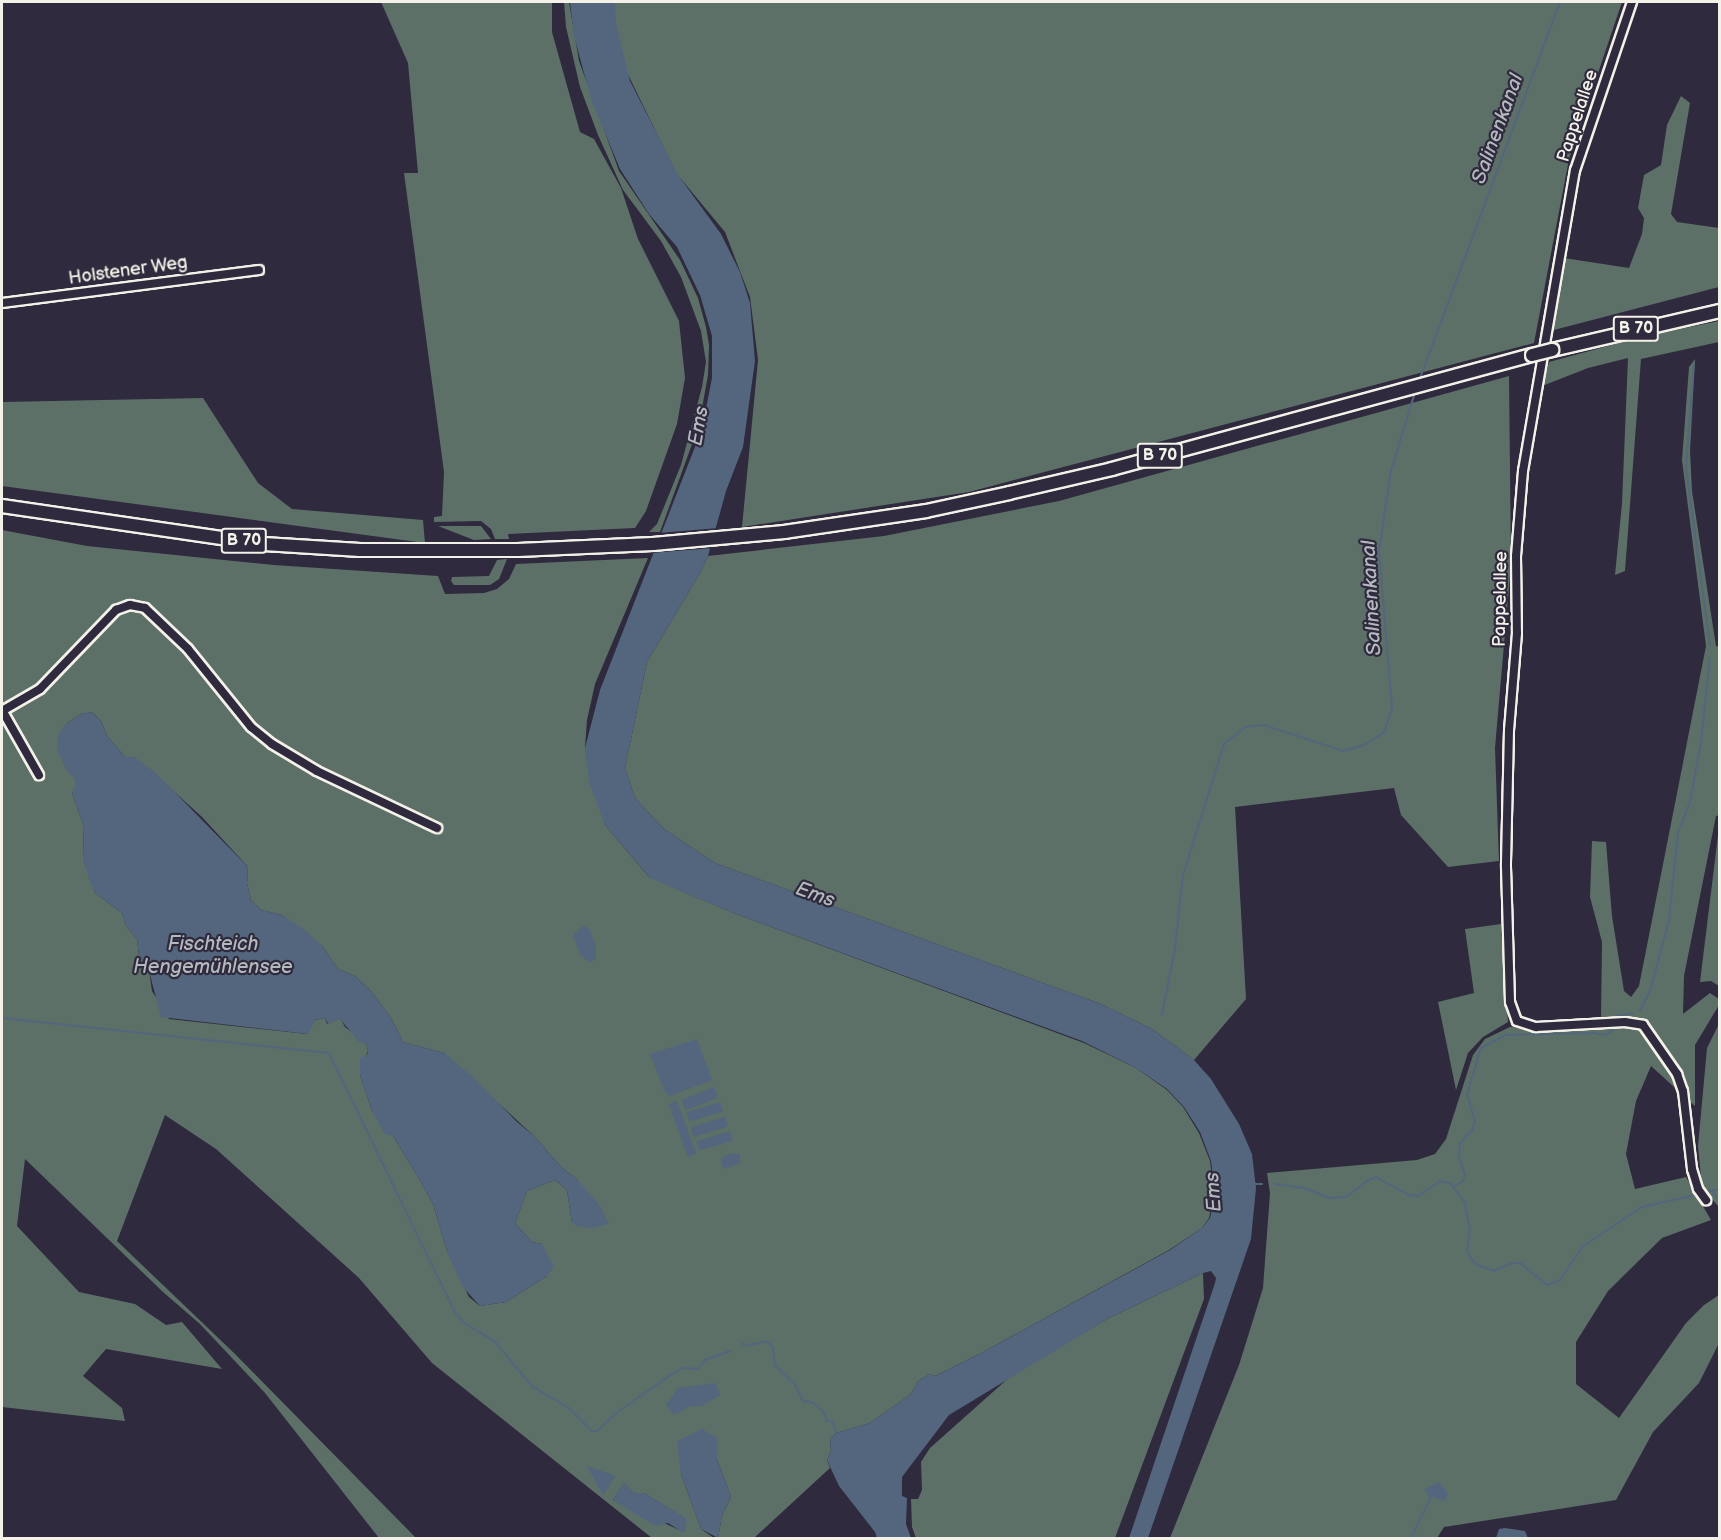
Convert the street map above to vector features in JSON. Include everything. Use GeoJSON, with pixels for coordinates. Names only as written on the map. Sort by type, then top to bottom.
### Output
{"type":"FeatureCollection","features":[{"type":"Feature","properties":{"kind":"main road","name":"B 70"},"geometry":{"type":"LineString","coordinates":[[2,506],[264,544],[360,550],[489,551],[653,544],[784,532],[879,519],[1112,469],[1463,373],[1719,310]]}},
{"type":"Feature","properties":{"kind":"street","name":"Pappelallee"},"geometry":{"type":"LineString","coordinates":[[1632,2],[1575,170],[1523,471],[1515,556],[1516,633],[1509,729],[1507,953],[1509,1002],[1516,1021],[1536,1027],[1625,1022],[1643,1025],[1677,1074],[1683,1091],[1692,1169],[1698,1189],[1706,1200]]}},
{"type":"Feature","properties":{"kind":"street","name":"Holstener Weg"},"geometry":{"type":"LineString","coordinates":[[2,303],[259,270]]}},
{"type":"Feature","properties":{"kind":"street"},"geometry":{"type":"LineString","coordinates":[[39,775],[2,711],[40,688],[116,610],[130,605],[145,608],[188,649],[250,727],[272,744],[317,771],[437,828]]}},
{"type":"Feature","properties":{"kind":"green space"},"geometry":{"type":"Polygon","coordinates":[[[381,2],[552,2],[552,32],[580,132],[594,139],[621,188],[638,239],[679,321],[685,378],[677,424],[646,511],[635,528],[508,534],[509,539],[495,539],[491,529],[481,521],[434,522],[434,517],[442,516],[444,472],[404,173],[418,173],[408,63],[381,2]]]}},
{"type":"Feature","properties":{"kind":"green space"},"geometry":{"type":"Polygon","coordinates":[[[564,2],[569,2],[579,61],[619,171],[680,260],[698,298],[706,327],[709,345],[708,375],[699,425],[660,532],[649,532],[657,524],[681,465],[702,387],[706,362],[701,331],[681,277],[661,241],[623,190],[598,135],[580,87],[566,27],[564,2]]]}},
{"type":"Feature","properties":{"kind":"green space"},"geometry":{"type":"Polygon","coordinates":[[[613,2],[1622,2],[1569,159],[1534,343],[969,492],[742,527],[758,360],[750,297],[725,232],[676,173],[619,56],[613,2]]]}},
{"type":"Feature","properties":{"kind":"green space"},"geometry":{"type":"Polygon","coordinates":[[[1681,96],[1690,103],[1671,214],[1677,222],[1719,228],[1719,287],[1550,331],[1564,258],[1629,268],[1642,234],[1644,218],[1638,208],[1644,175],[1661,165],[1667,125],[1681,96]]]}},
{"type":"Feature","properties":{"kind":"green space"},"geometry":{"type":"Polygon","coordinates":[[[1719,321],[1719,342],[1641,359],[1625,571],[1615,575],[1622,503],[1628,358],[1588,368],[1542,386],[1549,362],[1641,337],[1719,321]]]}},
{"type":"Feature","properties":{"kind":"green space"},"geometry":{"type":"Polygon","coordinates":[[[1695,359],[1690,451],[1692,491],[1716,646],[1719,647],[1720,815],[1716,816],[1684,976],[1683,1014],[1710,993],[1719,999],[1719,1005],[1695,1045],[1695,1106],[1651,1066],[1636,1101],[1626,1154],[1635,1189],[1686,1177],[1711,1220],[1662,1238],[1608,1291],[1576,1342],[1576,1384],[1619,1418],[1686,1323],[1704,1305],[1719,1295],[1719,1343],[1699,1383],[1653,1432],[1616,1500],[1444,1527],[1437,1538],[1170,1538],[1239,1365],[1263,1288],[1270,1193],[1267,1173],[1417,1160],[1435,1154],[1446,1139],[1473,1055],[1485,1039],[1510,1027],[1607,1028],[1601,1018],[1602,942],[1590,897],[1592,841],[1606,842],[1612,916],[1624,991],[1631,997],[1639,986],[1706,646],[1682,460],[1689,367],[1695,359]]]}},
{"type":"Feature","properties":{"kind":"green space"},"geometry":{"type":"Polygon","coordinates":[[[1509,376],[1511,564],[1495,748],[1499,861],[1448,867],[1401,815],[1394,788],[1235,807],[1246,999],[1194,1060],[1152,1029],[1101,1004],[715,863],[664,829],[635,798],[625,768],[647,662],[708,556],[884,536],[1059,501],[1509,376]]]}},
{"type":"Feature","properties":{"kind":"green space"},"geometry":{"type":"Polygon","coordinates":[[[203,398],[258,483],[292,509],[423,520],[425,543],[2,486],[2,402],[203,398]]]}},
{"type":"Feature","properties":{"kind":"green space"},"geometry":{"type":"Polygon","coordinates":[[[438,526],[481,526],[491,539],[474,540],[438,526]]]}},
{"type":"Feature","properties":{"kind":"green space"},"geometry":{"type":"Polygon","coordinates":[[[2,530],[87,546],[274,565],[438,576],[445,594],[484,593],[497,589],[509,579],[516,564],[648,558],[595,684],[587,720],[585,748],[605,825],[649,877],[731,912],[1084,1043],[1136,1068],[1167,1090],[1183,1107],[1199,1133],[1210,1161],[1214,1194],[1209,1218],[1202,1228],[1169,1250],[983,1352],[935,1376],[930,1374],[918,1381],[911,1394],[870,1423],[836,1433],[830,1439],[831,1451],[827,1460],[830,1468],[754,1538],[718,1538],[722,1516],[731,1497],[717,1459],[717,1438],[681,1474],[701,1529],[714,1538],[652,1538],[432,1363],[359,1278],[216,1149],[165,1115],[117,1241],[234,1353],[416,1538],[379,1538],[265,1393],[200,1324],[163,1292],[25,1159],[17,1226],[79,1292],[135,1304],[166,1325],[182,1322],[222,1369],[106,1349],[83,1376],[122,1408],[125,1421],[2,1407],[2,530]],[[92,712],[81,714],[66,724],[77,786],[72,793],[83,824],[84,862],[95,893],[122,913],[126,926],[137,939],[139,956],[149,971],[152,991],[169,1019],[307,1034],[315,1020],[325,1018],[327,1024],[340,1018],[345,1027],[366,1044],[368,1050],[360,1075],[372,1111],[393,1136],[433,1204],[447,1251],[469,1297],[480,1306],[506,1302],[547,1276],[542,1244],[532,1242],[515,1223],[527,1191],[555,1180],[567,1190],[572,1223],[578,1180],[562,1168],[534,1136],[444,1053],[403,1042],[391,1018],[371,991],[355,976],[338,969],[323,947],[282,915],[261,910],[251,900],[247,883],[248,867],[202,817],[169,787],[134,757],[125,757],[107,736],[101,721],[92,712]],[[624,1483],[613,1500],[684,1532],[686,1519],[644,1493],[633,1493],[624,1483]]]}},
{"type":"Feature","properties":{"kind":"green space"},"geometry":{"type":"Polygon","coordinates":[[[507,559],[499,579],[490,585],[454,585],[451,581],[452,577],[489,576],[497,560],[507,559]]]}},
{"type":"Feature","properties":{"kind":"green space"},"geometry":{"type":"Polygon","coordinates":[[[1719,827],[1719,986],[1711,981],[1700,982],[1719,827]]]}},
{"type":"Feature","properties":{"kind":"green space"},"geometry":{"type":"Polygon","coordinates":[[[1501,924],[1508,1022],[1483,1037],[1468,1053],[1456,1090],[1438,1002],[1474,993],[1465,929],[1501,924]]]}},
{"type":"Feature","properties":{"kind":"green space"},"geometry":{"type":"Polygon","coordinates":[[[1719,1024],[1719,1207],[1702,1188],[1698,1146],[1707,1048],[1719,1024]]]}},
{"type":"Feature","properties":{"kind":"green space"},"geometry":{"type":"Polygon","coordinates":[[[1203,1273],[1204,1299],[1115,1538],[916,1538],[912,1527],[911,1499],[918,1499],[922,1490],[921,1462],[930,1448],[1012,1375],[1109,1318],[1203,1273]]]}},
{"type":"Feature","properties":{"kind":"water"},"geometry":{"type":"Polygon","coordinates":[[[570,2],[615,2],[616,23],[630,81],[678,175],[721,234],[740,272],[750,303],[755,361],[743,447],[726,491],[708,556],[647,662],[625,768],[635,798],[664,829],[715,863],[1101,1004],[1152,1029],[1194,1060],[1211,1079],[1239,1124],[1252,1154],[1256,1188],[1251,1239],[1148,1538],[1129,1538],[1215,1283],[1216,1278],[1211,1271],[1109,1318],[949,1415],[902,1477],[902,1496],[907,1498],[906,1524],[911,1538],[877,1538],[875,1532],[839,1486],[827,1460],[831,1451],[830,1439],[836,1433],[870,1423],[911,1394],[918,1381],[930,1374],[935,1376],[983,1352],[1170,1250],[1202,1228],[1210,1218],[1215,1194],[1211,1161],[1200,1132],[1184,1107],[1167,1089],[1136,1068],[1082,1041],[731,912],[650,878],[605,825],[589,782],[585,748],[600,690],[702,429],[712,378],[712,336],[700,295],[677,247],[649,214],[620,169],[591,99],[574,36],[570,2]]]}},
{"type":"Feature","properties":{"kind":"water","name":"Fischteich Hengemühlensee"},"geometry":{"type":"Polygon","coordinates":[[[92,712],[101,721],[107,736],[125,757],[134,757],[156,773],[248,867],[247,883],[251,900],[261,910],[282,915],[306,931],[323,947],[338,969],[355,976],[371,991],[391,1018],[403,1042],[444,1053],[474,1078],[534,1136],[562,1168],[578,1180],[600,1206],[609,1224],[592,1228],[578,1227],[572,1223],[567,1190],[555,1180],[527,1191],[515,1223],[532,1242],[542,1244],[554,1267],[547,1276],[506,1302],[480,1306],[462,1286],[447,1251],[433,1204],[421,1182],[393,1136],[385,1134],[372,1111],[360,1075],[360,1058],[367,1055],[366,1044],[359,1042],[340,1019],[328,1024],[325,1018],[315,1020],[308,1034],[161,1017],[149,971],[139,956],[137,939],[126,926],[122,913],[95,893],[89,879],[84,862],[83,824],[72,793],[76,786],[73,776],[68,773],[57,750],[58,735],[66,724],[81,714],[92,712]]]}},
{"type":"Feature","properties":{"kind":"water"},"geometry":{"type":"Polygon","coordinates":[[[583,926],[589,928],[596,946],[596,958],[591,963],[580,955],[573,935],[583,926]]]}},
{"type":"Feature","properties":{"kind":"water"},"geometry":{"type":"Polygon","coordinates":[[[697,1039],[712,1080],[670,1096],[665,1092],[650,1054],[697,1039]]]}},
{"type":"Feature","properties":{"kind":"water"},"geometry":{"type":"Polygon","coordinates":[[[714,1087],[718,1097],[686,1110],[682,1100],[714,1087]]]}},
{"type":"Feature","properties":{"kind":"water"},"geometry":{"type":"Polygon","coordinates":[[[677,1101],[696,1154],[688,1157],[669,1104],[677,1101]]]}},
{"type":"Feature","properties":{"kind":"water"},"geometry":{"type":"Polygon","coordinates":[[[720,1102],[723,1112],[689,1122],[687,1112],[720,1102]]]}},
{"type":"Feature","properties":{"kind":"water"},"geometry":{"type":"Polygon","coordinates":[[[725,1117],[728,1127],[693,1137],[691,1128],[725,1117]]]}},
{"type":"Feature","properties":{"kind":"water"},"geometry":{"type":"Polygon","coordinates":[[[730,1131],[733,1141],[699,1151],[697,1141],[730,1131]]]}},
{"type":"Feature","properties":{"kind":"water"},"geometry":{"type":"Polygon","coordinates":[[[733,1153],[740,1155],[740,1163],[725,1169],[721,1158],[733,1153]]]}},
{"type":"Feature","properties":{"kind":"water"},"geometry":{"type":"Polygon","coordinates":[[[716,1383],[720,1395],[702,1406],[691,1406],[674,1415],[666,1405],[678,1388],[716,1383]]]}},
{"type":"Feature","properties":{"kind":"water"},"geometry":{"type":"Polygon","coordinates":[[[702,1429],[717,1438],[717,1459],[731,1497],[722,1516],[718,1538],[701,1529],[681,1474],[677,1441],[702,1429]]]}},
{"type":"Feature","properties":{"kind":"water"},"geometry":{"type":"Polygon","coordinates":[[[587,1466],[616,1476],[603,1495],[587,1466]]]}},
{"type":"Feature","properties":{"kind":"water"},"geometry":{"type":"Polygon","coordinates":[[[624,1482],[633,1493],[644,1493],[687,1519],[684,1533],[668,1523],[655,1526],[613,1500],[624,1482]]]}},
{"type":"Feature","properties":{"kind":"water"},"geometry":{"type":"Polygon","coordinates":[[[1439,1482],[1448,1493],[1445,1501],[1429,1496],[1424,1489],[1439,1482]]]}},
{"type":"Feature","properties":{"kind":"water"},"geometry":{"type":"Polygon","coordinates":[[[1499,1529],[1525,1531],[1528,1538],[1496,1538],[1499,1529]]]}},
{"type":"Feature","properties":{"kind":"pier"},"geometry":{"type":"Polygon","coordinates":[[[719,528],[713,548],[650,553],[658,533],[719,528]]]}},
{"type":"Feature","properties":{"kind":"waterway","name":"Salinenkanal"},"geometry":{"type":"LineString","coordinates":[[1419,381],[1560,2]]}},
{"type":"Feature","properties":{"kind":"waterway"},"geometry":{"type":"LineString","coordinates":[[1694,363],[1686,468],[1710,645]]}},
{"type":"Feature","properties":{"kind":"waterway","name":"Salinenkanal"},"geometry":{"type":"LineString","coordinates":[[1162,1015],[1175,948],[1183,875],[1224,744],[1245,727],[1264,725],[1343,751],[1362,746],[1384,733],[1392,708],[1379,551],[1391,471],[1415,392]]}},
{"type":"Feature","properties":{"kind":"waterway"},"geometry":{"type":"LineString","coordinates":[[1640,1011],[1651,988],[1669,920],[1678,833],[1690,801],[1701,743],[1710,658]]}},
{"type":"Feature","properties":{"kind":"waterway"},"geometry":{"type":"LineString","coordinates":[[1616,1016],[1633,1013]]}},
{"type":"Feature","properties":{"kind":"waterway"},"geometry":{"type":"LineString","coordinates":[[2,1018],[329,1053],[454,1311],[463,1322],[495,1342],[533,1387],[569,1408],[592,1431],[597,1431],[615,1414],[672,1374],[683,1368],[698,1369],[705,1360],[730,1351]]}},
{"type":"Feature","properties":{"kind":"waterway"},"geometry":{"type":"LineString","coordinates":[[1453,1187],[1463,1181],[1465,1175],[1459,1156],[1460,1143],[1472,1130],[1475,1122],[1467,1094],[1481,1048],[1505,1035],[1593,1033],[1605,1035],[1614,1030]]}},
{"type":"Feature","properties":{"kind":"waterway"},"geometry":{"type":"LineString","coordinates":[[1275,1184],[1304,1188],[1330,1198],[1346,1197],[1376,1177],[1409,1195],[1418,1196],[1440,1181],[1450,1183],[1465,1203],[1470,1230],[1467,1251],[1471,1259],[1477,1265],[1494,1271],[1512,1263],[1520,1263],[1547,1285],[1560,1280],[1582,1247],[1642,1207],[1699,1194]]}},
{"type":"Feature","properties":{"kind":"waterway"},"geometry":{"type":"LineString","coordinates":[[1253,1184],[1262,1184]]}},
{"type":"Feature","properties":{"kind":"waterway"},"geometry":{"type":"LineString","coordinates":[[1705,1192],[1720,1189]]}},
{"type":"Feature","properties":{"kind":"waterway"},"geometry":{"type":"LineString","coordinates":[[1712,1191],[1720,1201]]}},
{"type":"Feature","properties":{"kind":"waterway"},"geometry":{"type":"LineString","coordinates":[[742,1343],[745,1346],[766,1341],[773,1347],[775,1365],[795,1384],[803,1401],[812,1402],[823,1411],[827,1421],[833,1422],[836,1433]]}},
{"type":"Feature","properties":{"kind":"waterway"},"geometry":{"type":"LineString","coordinates":[[1411,1538],[1431,1497]]}},
{"type":"Feature","properties":{"kind":"water label","name":"Ems"},"geometry":{"type":"Point","coordinates":[699,426]}},
{"type":"Feature","properties":{"kind":"water label","name":"Ems"},"geometry":{"type":"Point","coordinates":[815,895]}},
{"type":"Feature","properties":{"kind":"water label","name":"Ems"},"geometry":{"type":"Point","coordinates":[1214,1192]}}]}
